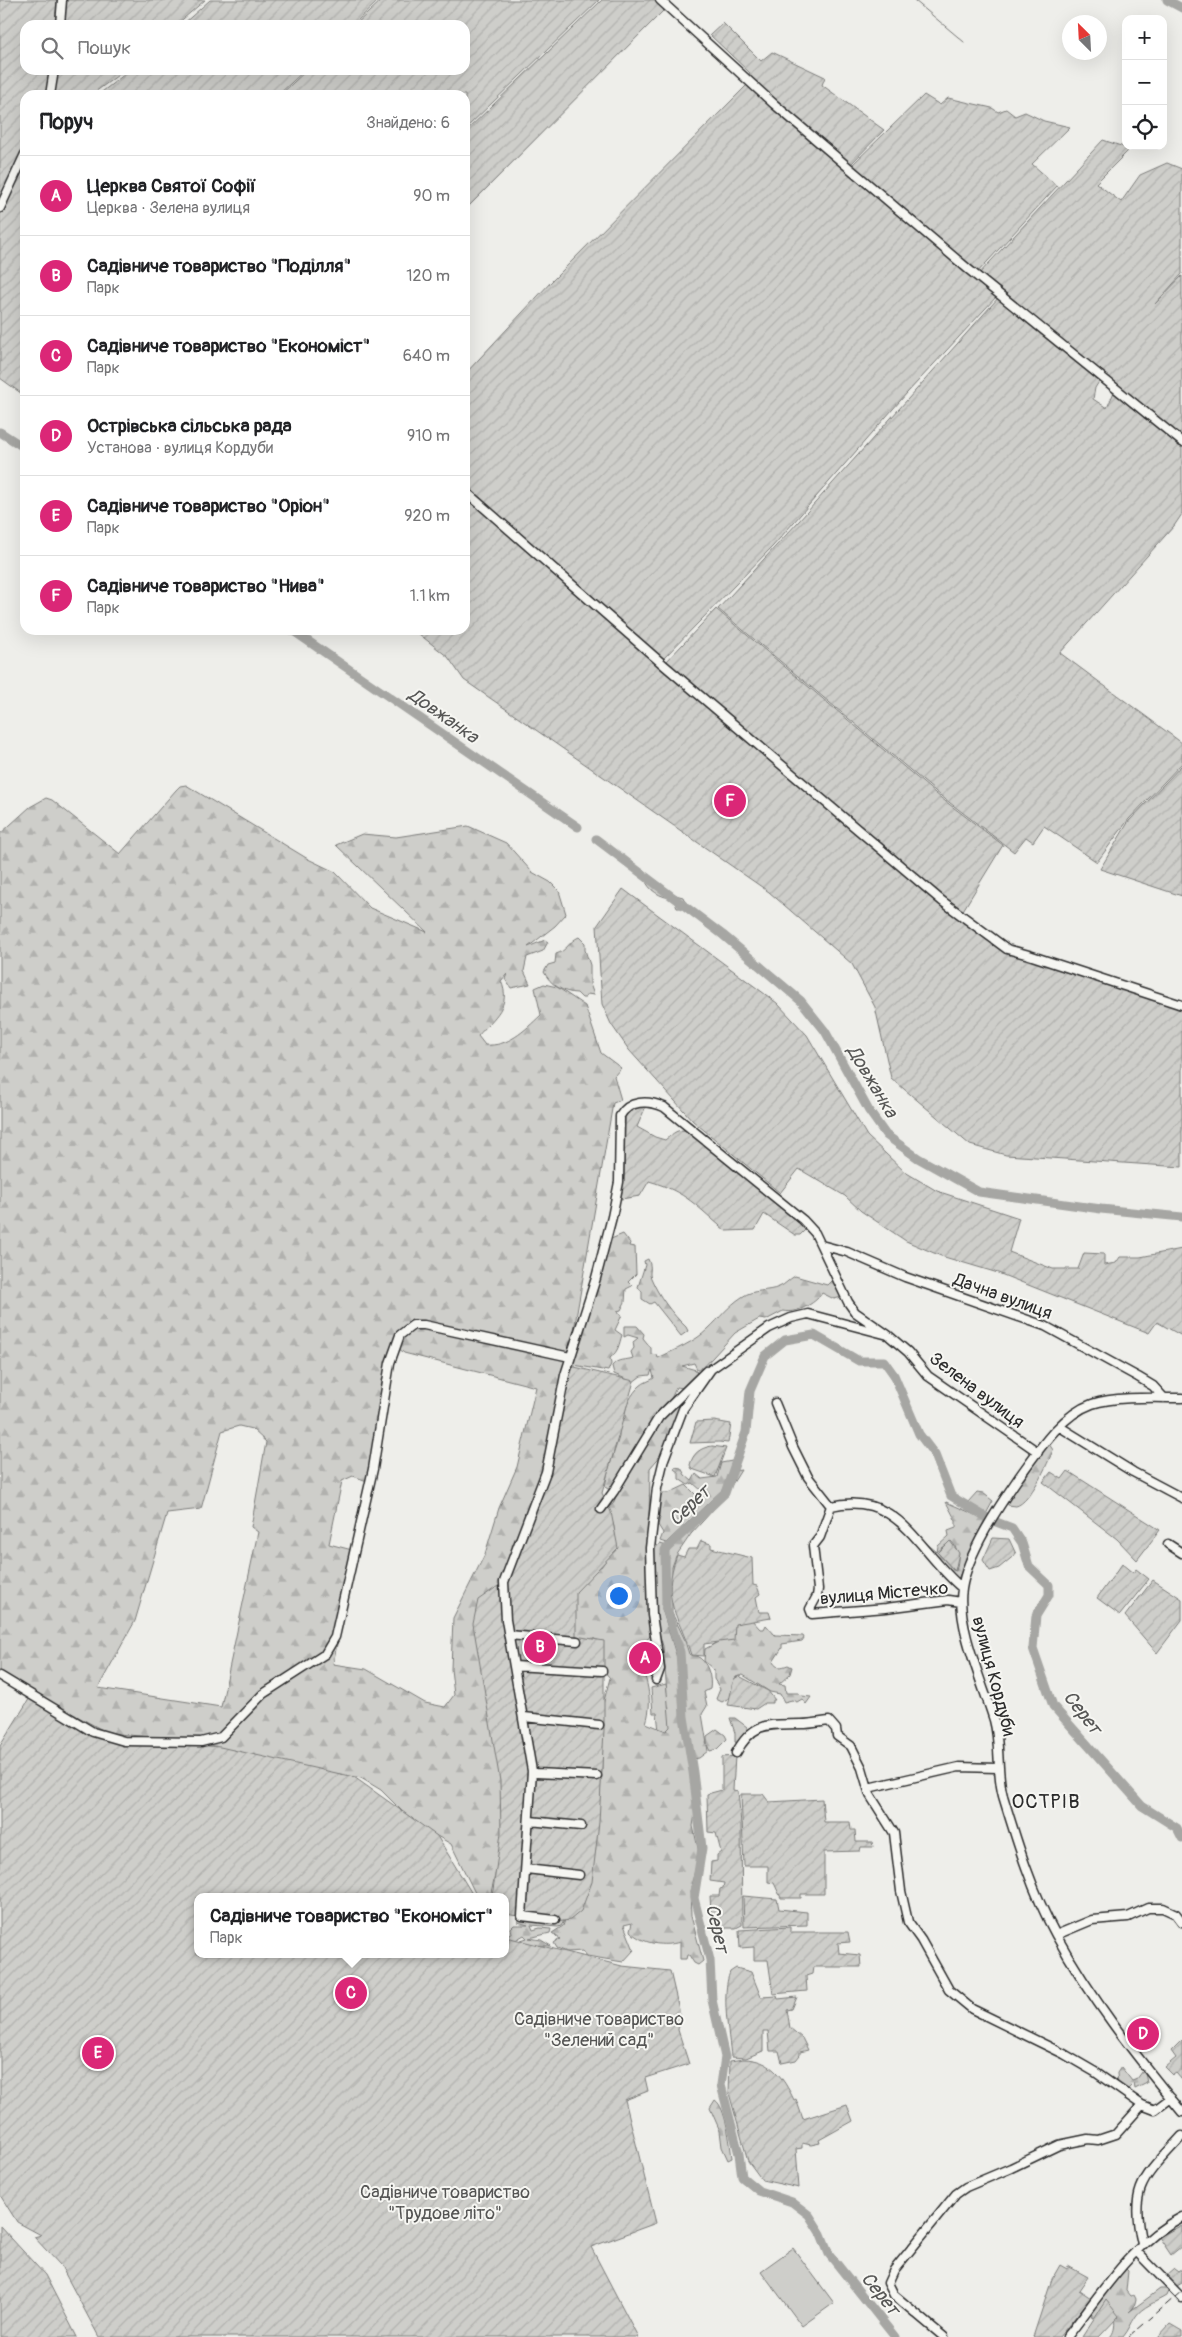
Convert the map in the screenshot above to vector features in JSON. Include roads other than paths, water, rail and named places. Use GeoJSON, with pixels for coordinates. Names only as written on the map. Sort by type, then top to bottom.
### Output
{"type":"FeatureCollection","features":[{"type":"Feature","properties":{"kind":"street"},"geometry":{"type":"LineString","coordinates":[[60,20],[62,0]]}},
{"type":"Feature","properties":{"kind":"street"},"geometry":{"type":"LineString","coordinates":[[660,0],[774,104],[968,269],[1182,442]]}},
{"type":"Feature","properties":{"kind":"street"},"geometry":{"type":"LineString","coordinates":[[51,90],[53,75]]}},
{"type":"Feature","properties":{"kind":"street"},"geometry":{"type":"LineString","coordinates":[[0,208],[20,165]]}},
{"type":"Feature","properties":{"kind":"street"},"geometry":{"type":"LineString","coordinates":[[470,495],[856,830],[942,901],[1003,947],[1017,954],[1029,956],[1182,1004]]}},
{"type":"Feature","properties":{"kind":"street"},"geometry":{"type":"LineString","coordinates":[[554,1920],[522,1916],[532,1771],[504,1607],[505,1578],[546,1472],[570,1357],[596,1278],[616,1200],[620,1159],[620,1116],[624,1110],[632,1104],[653,1102],[664,1107],[803,1220],[815,1233],[851,1307],[888,1335]]}},
{"type":"Feature","properties":{"kind":"street","name":"Дачна вулиця"},"geometry":{"type":"LineString","coordinates":[[821,1245],[847,1252],[905,1277],[1045,1326],[1153,1386],[1164,1398]]}},
{"type":"Feature","properties":{"kind":"street","name":"Зелена вулиця"},"geometry":{"type":"LineString","coordinates":[[656,1680],[660,1669],[652,1615],[650,1548],[657,1488],[664,1459],[683,1410],[711,1370],[769,1328],[801,1315],[816,1315],[888,1335],[908,1352],[928,1376],[1038,1452]]}},
{"type":"Feature","properties":{"kind":"street"},"geometry":{"type":"LineString","coordinates":[[0,1676],[77,1724],[124,1742],[201,1742],[221,1736],[263,1694],[325,1654],[335,1637],[373,1469],[390,1363],[400,1335],[413,1325],[424,1326],[570,1357]]}},
{"type":"Feature","properties":{"kind":"street"},"geometry":{"type":"LineString","coordinates":[[601,1509],[614,1492],[659,1417],[706,1370],[718,1364]]}},
{"type":"Feature","properties":{"kind":"street","name":"вулиця Кордуби"},"geometry":{"type":"LineString","coordinates":[[1182,1398],[1109,1401],[1092,1404],[1081,1410],[1060,1427],[1038,1452],[1001,1503],[969,1566],[960,1602],[967,1634],[995,1724],[997,1768],[1003,1795],[1025,1862],[1056,1935],[1120,2034],[1182,2112]]}},
{"type":"Feature","properties":{"kind":"street"},"geometry":{"type":"LineString","coordinates":[[775,1403],[808,1477],[831,1506],[857,1503],[882,1508],[907,1528],[952,1580],[962,1588]]}},
{"type":"Feature","properties":{"kind":"street"},"geometry":{"type":"LineString","coordinates":[[1060,1427],[1133,1472],[1182,1498]]}},
{"type":"Feature","properties":{"kind":"street","name":"вулиця Містечко"},"geometry":{"type":"LineString","coordinates":[[831,1506],[820,1537],[813,1546],[818,1589],[810,1613],[820,1615],[918,1602],[948,1600],[960,1602]]}},
{"type":"Feature","properties":{"kind":"street"},"geometry":{"type":"LineString","coordinates":[[1168,1544],[1182,1553]]}},
{"type":"Feature","properties":{"kind":"street"},"geometry":{"type":"LineString","coordinates":[[509,1635],[577,1641]]}},
{"type":"Feature","properties":{"kind":"street"},"geometry":{"type":"LineString","coordinates":[[514,1666],[602,1671]]}},
{"type":"Feature","properties":{"kind":"street"},"geometry":{"type":"LineString","coordinates":[[524,1717],[599,1725]]}},
{"type":"Feature","properties":{"kind":"street"},"geometry":{"type":"LineString","coordinates":[[736,1753],[748,1735],[767,1724],[804,1724],[829,1721],[836,1729],[837,1736],[851,1746],[862,1768],[874,1804],[894,1832],[900,1891],[908,1922],[921,1940],[949,1990],[972,2009],[1002,2022],[1095,2072],[1142,2105],[1155,2110],[1171,2098]]}},
{"type":"Feature","properties":{"kind":"street"},"geometry":{"type":"LineString","coordinates":[[868,1788],[960,1767],[997,1768]]}},
{"type":"Feature","properties":{"kind":"street"},"geometry":{"type":"LineString","coordinates":[[532,1771],[536,1773],[596,1776]]}},
{"type":"Feature","properties":{"kind":"street"},"geometry":{"type":"LineString","coordinates":[[530,1821],[581,1826]]}},
{"type":"Feature","properties":{"kind":"street"},"geometry":{"type":"LineString","coordinates":[[526,1869],[579,1875]]}},
{"type":"Feature","properties":{"kind":"street"},"geometry":{"type":"LineString","coordinates":[[1056,1935],[1092,1920],[1128,1916],[1148,1908],[1163,1908],[1176,1914],[1182,1922]]}},
{"type":"Feature","properties":{"kind":"street"},"geometry":{"type":"LineString","coordinates":[[944,2337],[894,2295],[888,2283],[894,2270],[956,2194],[966,2187],[1011,2168],[1059,2144],[1088,2139],[1098,2140],[1116,2134],[1142,2105]]}},
{"type":"Feature","properties":{"kind":"street"},"geometry":{"type":"LineString","coordinates":[[1142,2244],[1137,2216],[1140,2187],[1147,2175],[1182,2136]]}},
{"type":"Feature","properties":{"kind":"street"},"geometry":{"type":"LineString","coordinates":[[1068,2337],[1142,2244],[1165,2226],[1182,2217]]}},
{"type":"Feature","properties":{"kind":"street"},"geometry":{"type":"LineString","coordinates":[[1136,2251],[1182,2298]]}},
{"type":"Feature","properties":{"kind":"waterway"},"geometry":{"type":"LineString","coordinates":[[914,0],[964,42]]}},
{"type":"Feature","properties":{"kind":"waterway","name":"Серет"},"geometry":{"type":"LineString","coordinates":[[1167,0],[1182,8]]}},
{"type":"Feature","properties":{"kind":"waterway","name":"Довжанка"},"geometry":{"type":"LineString","coordinates":[[0,432],[20,445]]}},
{"type":"Feature","properties":{"kind":"waterway","name":"Довжанка"},"geometry":{"type":"LineString","coordinates":[[299,635],[578,827]]}},
{"type":"Feature","properties":{"kind":"waterway","name":"Довжанка"},"geometry":{"type":"LineString","coordinates":[[596,839],[723,935],[801,1001],[825,1031],[869,1111],[886,1135],[918,1158],[979,1192],[1101,1209],[1182,1217]]}},
{"type":"Feature","properties":{"kind":"waterway","name":"Серет"},"geometry":{"type":"LineString","coordinates":[[895,2337],[829,2254],[821,2234],[809,2215],[792,2202],[759,2191],[742,2177],[739,2154],[721,2085],[725,2057],[712,2000],[710,1960],[694,1898],[702,1848],[684,1717],[680,1652],[666,1608],[665,1550],[725,1493],[746,1432],[750,1391],[765,1356],[785,1340],[814,1335],[859,1361],[884,1361],[894,1375],[919,1434],[935,1455],[951,1496],[991,1520],[1012,1528],[1022,1543],[1029,1566],[1049,1585],[1049,1595],[1036,1616],[1033,1648],[1053,1706],[1142,1806],[1177,1828],[1182,1838]]}},
{"type":"Feature","properties":{"kind":"railway"},"geometry":{"type":"LineString","coordinates":[[1129,2337],[1182,2291]]}},
{"type":"Feature","properties":{"kind":"place","name":"Садівниче товариство \"Нива\""},"geometry":{"type":"Point","coordinates":[730,801]}},
{"type":"Feature","properties":{"kind":"place","name":"Садівниче товариство \"Поділля\""},"geometry":{"type":"Point","coordinates":[540,1647]}},
{"type":"Feature","properties":{"kind":"place","name":"Церква Святої Софії"},"geometry":{"type":"Point","coordinates":[645,1658]}},
{"type":"Feature","properties":{"kind":"place","name":"Садівниче товариство \"Економіст\""},"geometry":{"type":"Point","coordinates":[351,1993]}},
{"type":"Feature","properties":{"kind":"place","name":"Острівська сільська рада"},"geometry":{"type":"Point","coordinates":[1143,2034]}},
{"type":"Feature","properties":{"kind":"place","name":"Садівниче товариство \"Оріон\""},"geometry":{"type":"Point","coordinates":[98,2053]}},
{"type":"Feature","properties":{"kind":"district","name":"ОСТРІВ"},"geometry":{"type":"Point","coordinates":[1046,1801]}},
{"type":"Feature","properties":{"kind":"park label","name":"Садівниче товариство \"Зелений сад\""},"geometry":{"type":"Point","coordinates":[599,2029]}},
{"type":"Feature","properties":{"kind":"park label","name":"Садівниче товариство \"Трудове літо\""},"geometry":{"type":"Point","coordinates":[445,2202]}}]}
